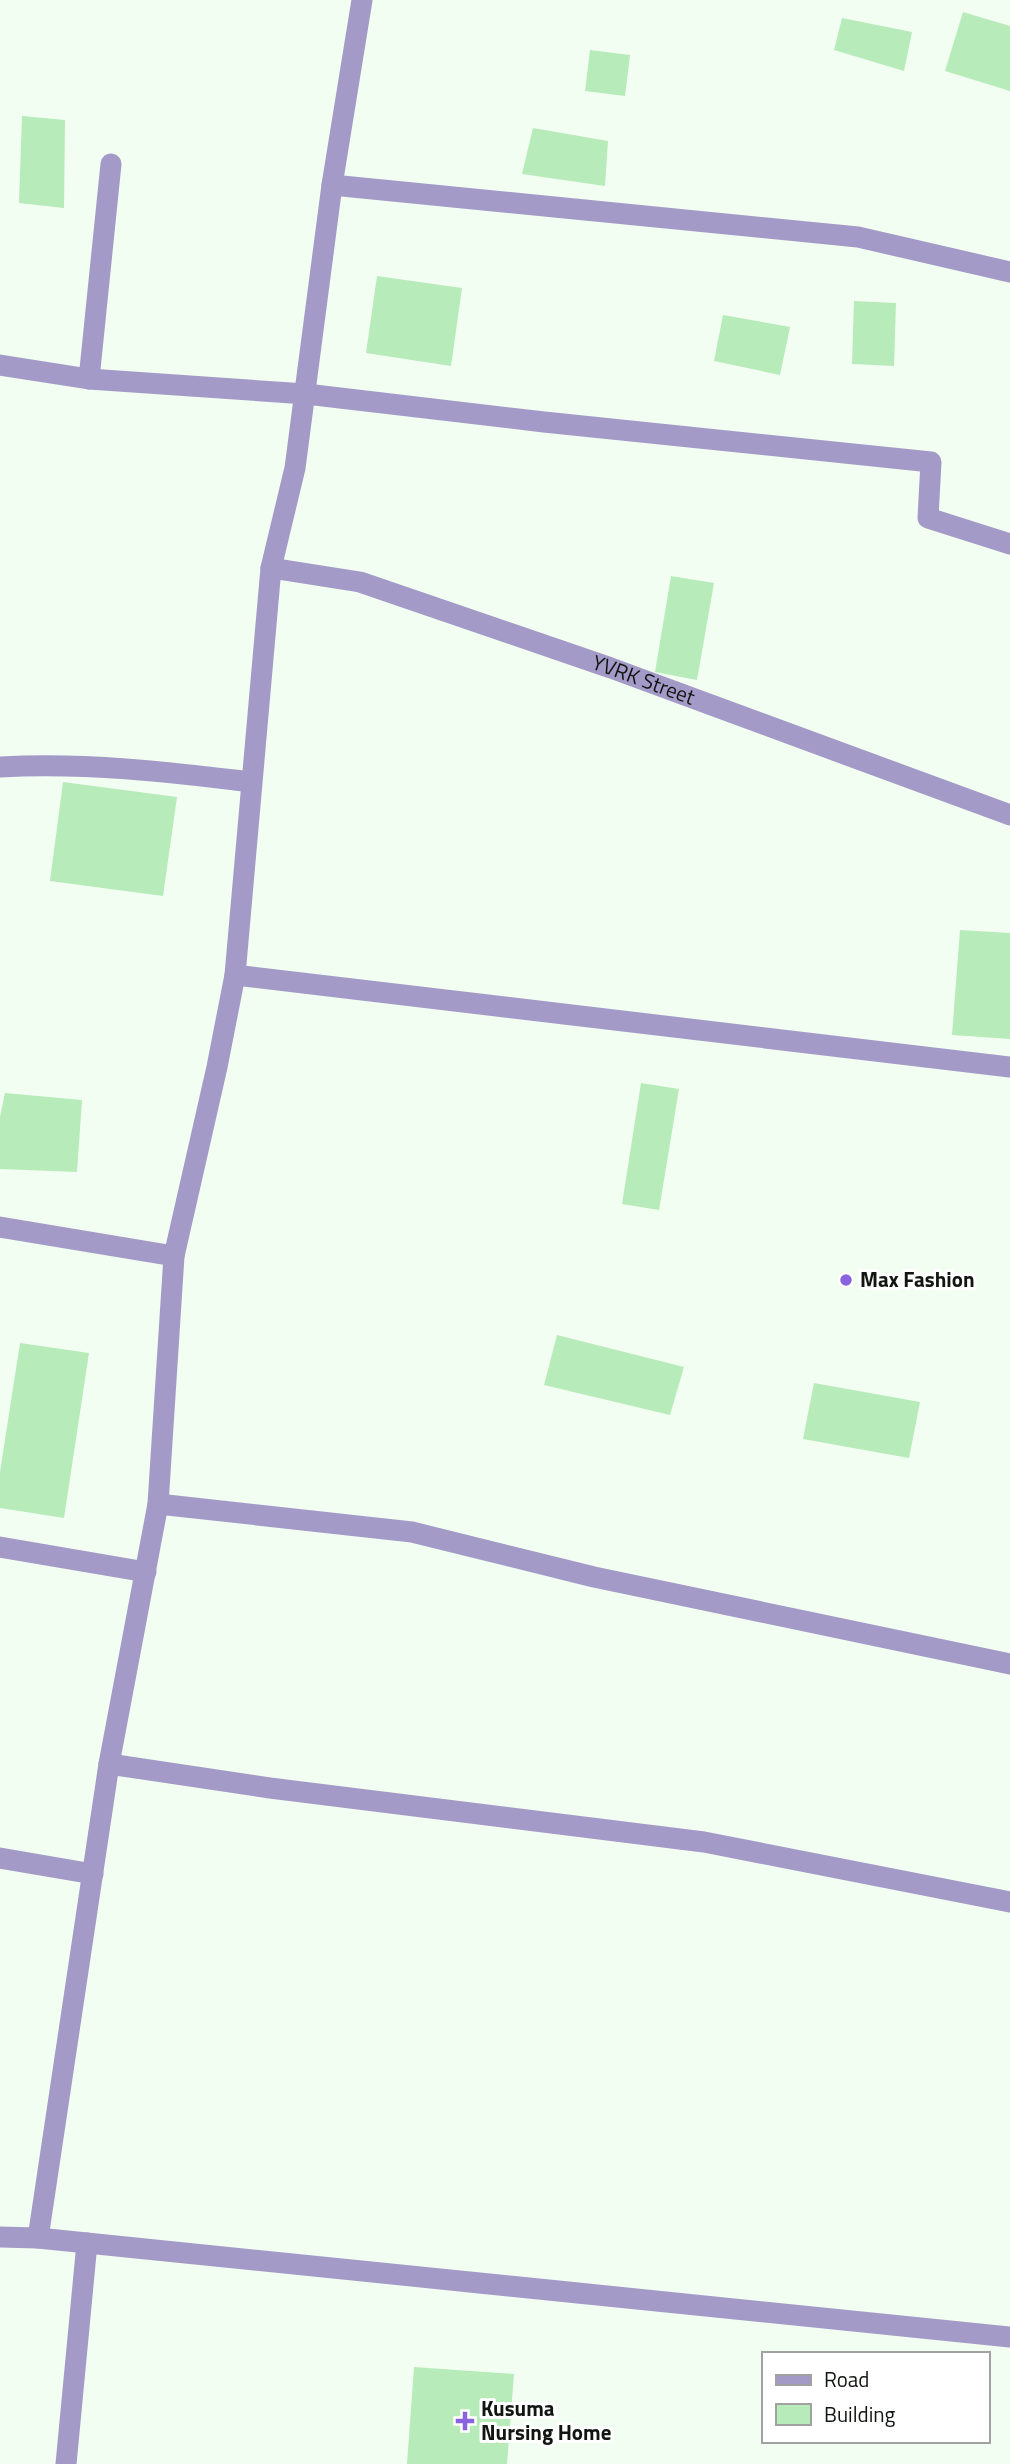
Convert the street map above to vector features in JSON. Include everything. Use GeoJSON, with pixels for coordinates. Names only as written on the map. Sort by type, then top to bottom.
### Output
{"type":"FeatureCollection","features":[{"type":"Feature","properties":{"kind":"street"},"geometry":{"type":"LineString","coordinates":[[38,2238],[109,1764],[159,1504],[174,1256],[235,975],[271,568],[295,468],[332,185],[362,0]]}},
{"type":"Feature","properties":{"kind":"street"},"geometry":{"type":"LineString","coordinates":[[89,379],[111,163]]}},
{"type":"Feature","properties":{"kind":"street"},"geometry":{"type":"LineString","coordinates":[[332,185],[858,237],[1010,272]]}},
{"type":"Feature","properties":{"kind":"street"},"geometry":{"type":"LineString","coordinates":[[0,365],[89,379],[306,394],[931,462],[928,518],[1010,544]]}},
{"type":"Feature","properties":{"kind":"street","name":"YVRK Street"},"geometry":{"type":"LineString","coordinates":[[271,568],[360,582],[611,668],[1010,815]]}},
{"type":"Feature","properties":{"kind":"street"},"geometry":{"type":"LineString","coordinates":[[0,767],[47,764],[167,772],[251,782]]}},
{"type":"Feature","properties":{"kind":"street"},"geometry":{"type":"LineString","coordinates":[[235,975],[1010,1068]]}},
{"type":"Feature","properties":{"kind":"street"},"geometry":{"type":"LineString","coordinates":[[0,1227],[174,1256]]}},
{"type":"Feature","properties":{"kind":"street"},"geometry":{"type":"LineString","coordinates":[[159,1504],[412,1532],[594,1577],[1010,1664]]}},
{"type":"Feature","properties":{"kind":"street"},"geometry":{"type":"LineString","coordinates":[[0,1547],[146,1572]]}},
{"type":"Feature","properties":{"kind":"street"},"geometry":{"type":"LineString","coordinates":[[109,1764],[270,1788],[705,1842],[1010,1902]]}},
{"type":"Feature","properties":{"kind":"street"},"geometry":{"type":"LineString","coordinates":[[0,1858],[93,1874]]}},
{"type":"Feature","properties":{"kind":"street"},"geometry":{"type":"LineString","coordinates":[[0,2236],[1010,2337]]}},
{"type":"Feature","properties":{"kind":"street"},"geometry":{"type":"LineString","coordinates":[[66,2464],[87,2243]]}},
{"type":"Feature","properties":{"kind":"building"},"geometry":{"type":"Polygon","coordinates":[[[963,12],[1010,26],[1010,91],[945,71],[963,12]]]}},
{"type":"Feature","properties":{"kind":"building"},"geometry":{"type":"Polygon","coordinates":[[[842,18],[912,32],[904,71],[834,50],[842,18]]]}},
{"type":"Feature","properties":{"kind":"building"},"geometry":{"type":"Polygon","coordinates":[[[590,50],[630,55],[625,96],[585,91],[590,50]]]}},
{"type":"Feature","properties":{"kind":"building"},"geometry":{"type":"Polygon","coordinates":[[[22,116],[65,120],[64,208],[19,203],[22,116]]]}},
{"type":"Feature","properties":{"kind":"building"},"geometry":{"type":"Polygon","coordinates":[[[533,128],[608,141],[605,186],[522,174],[533,128]]]}},
{"type":"Feature","properties":{"kind":"building"},"geometry":{"type":"Polygon","coordinates":[[[377,276],[462,288],[451,366],[366,353],[377,276]]]}},
{"type":"Feature","properties":{"kind":"building"},"geometry":{"type":"Polygon","coordinates":[[[854,301],[896,303],[894,366],[852,364],[854,301]]]}},
{"type":"Feature","properties":{"kind":"building"},"geometry":{"type":"Polygon","coordinates":[[[723,315],[790,327],[780,375],[714,361],[723,315]]]}},
{"type":"Feature","properties":{"kind":"building"},"geometry":{"type":"Polygon","coordinates":[[[671,576],[714,583],[697,680],[655,672],[671,576]]]}},
{"type":"Feature","properties":{"kind":"building"},"geometry":{"type":"Polygon","coordinates":[[[63,782],[177,797],[163,896],[50,881],[63,782]]]}},
{"type":"Feature","properties":{"kind":"building"},"geometry":{"type":"Polygon","coordinates":[[[960,930],[1010,933],[1010,1039],[952,1035],[960,930]]]}},
{"type":"Feature","properties":{"kind":"building"},"geometry":{"type":"Polygon","coordinates":[[[641,1083],[679,1089],[659,1210],[622,1204],[641,1083]]]}},
{"type":"Feature","properties":{"kind":"building"},"geometry":{"type":"Polygon","coordinates":[[[5,1093],[82,1100],[77,1172],[0,1169],[0,1117],[5,1093]]]}},
{"type":"Feature","properties":{"kind":"building"},"geometry":{"type":"Polygon","coordinates":[[[557,1335],[684,1367],[670,1415],[544,1385],[557,1335]]]}},
{"type":"Feature","properties":{"kind":"building"},"geometry":{"type":"Polygon","coordinates":[[[20,1343],[89,1353],[64,1518],[0,1508],[0,1472],[20,1343]]]}},
{"type":"Feature","properties":{"kind":"building"},"geometry":{"type":"Polygon","coordinates":[[[814,1383],[920,1402],[909,1458],[803,1439],[814,1383]]]}},
{"type":"Feature","properties":{"kind":"building"},"geometry":{"type":"Polygon","coordinates":[[[414,2367],[514,2374],[507,2464],[407,2464],[414,2367]]]}},
{"type":"Feature","properties":{"kind":"place","name":"Max Fashion"},"geometry":{"type":"Point","coordinates":[846,1280]}},
{"type":"Feature","properties":{"kind":"place","name":"Kusuma Nursing Home"},"geometry":{"type":"Point","coordinates":[465,2421]}}]}
